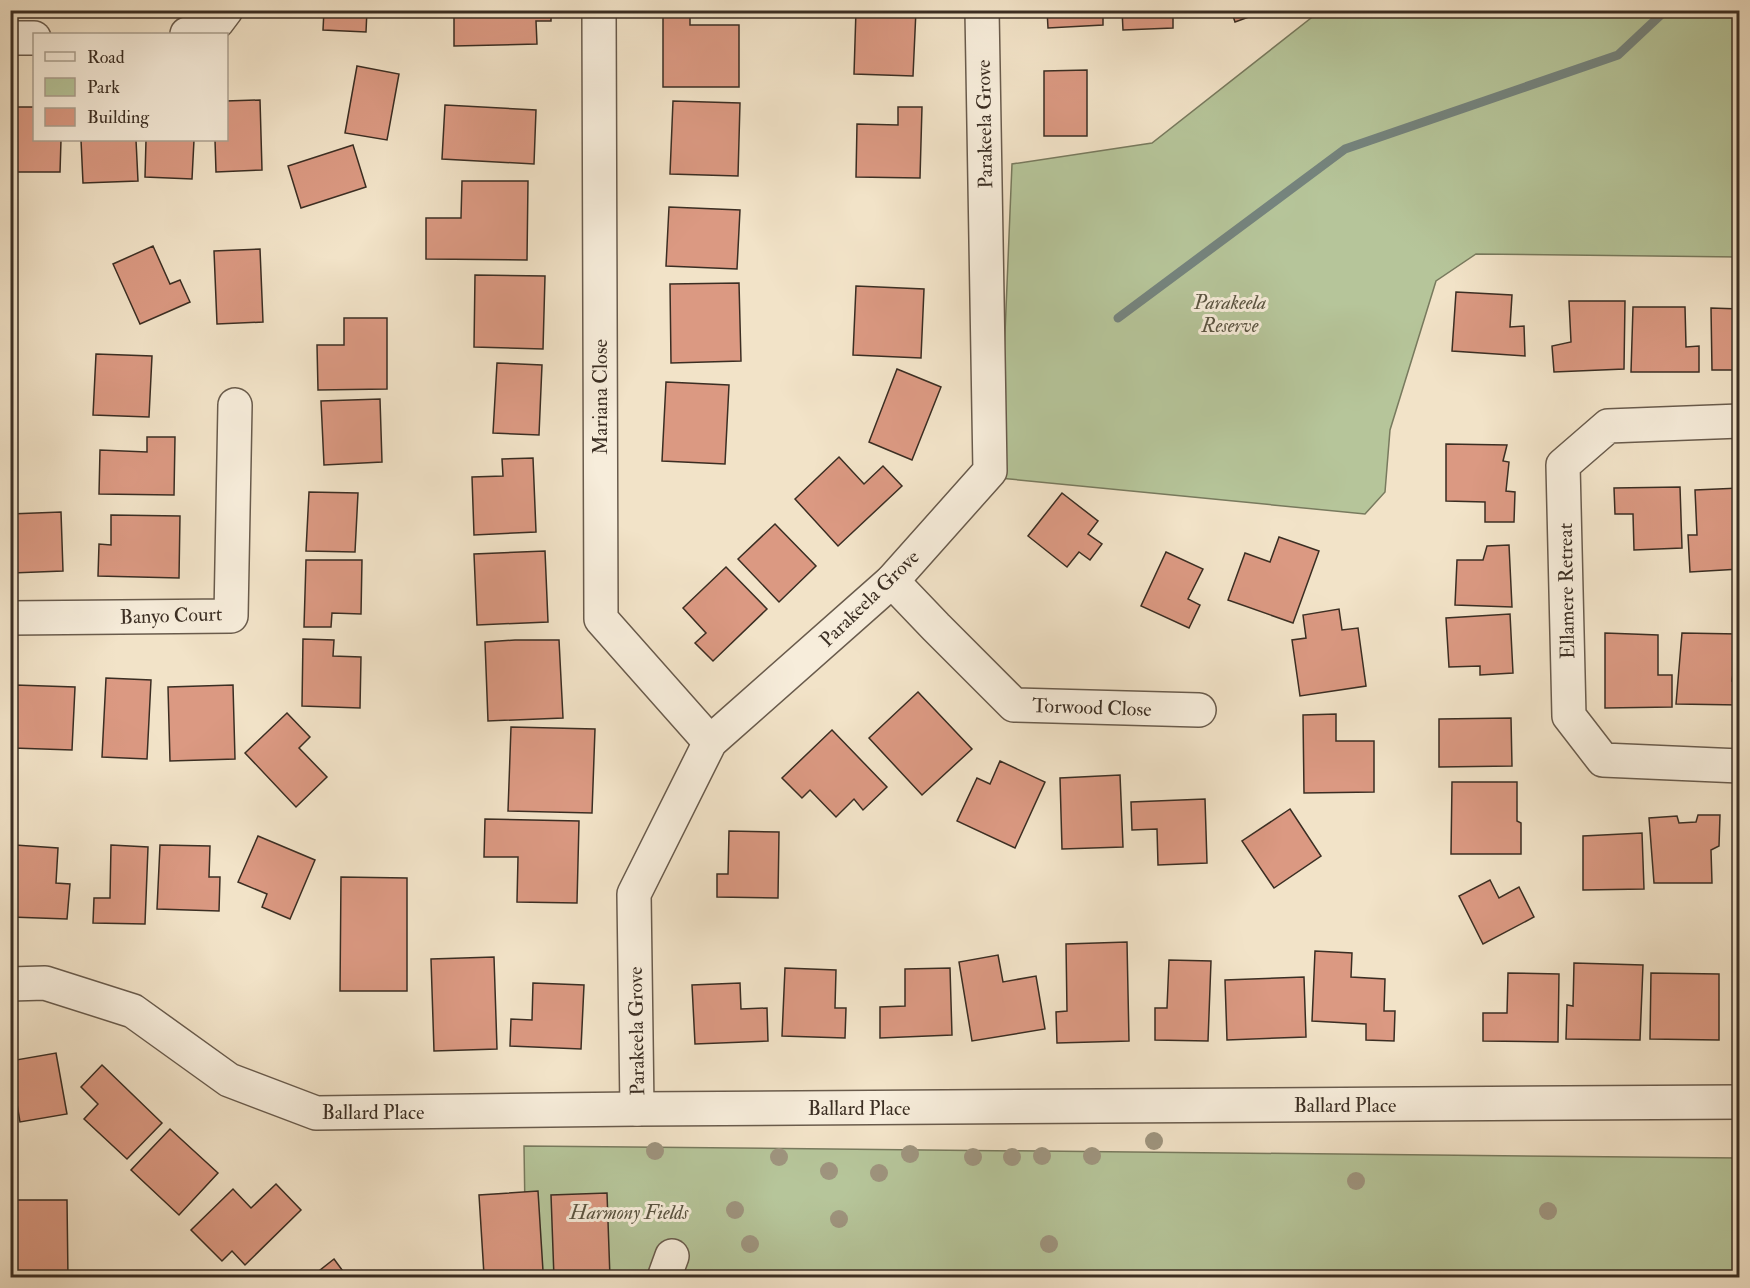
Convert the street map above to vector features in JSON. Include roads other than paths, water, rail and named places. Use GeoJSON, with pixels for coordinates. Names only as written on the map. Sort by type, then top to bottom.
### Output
{"type":"FeatureCollection","features":[{"type":"Feature","properties":{"kind":"street"},"geometry":{"type":"LineString","coordinates":[[190,33],[217,22],[226,10]]}},
{"type":"Feature","properties":{"kind":"street","name":"Mariana Close"},"geometry":{"type":"LineString","coordinates":[[599,10],[601,619],[710,742]]}},
{"type":"Feature","properties":{"kind":"street","name":"Parakeela Grove"},"geometry":{"type":"LineString","coordinates":[[637,1109],[634,894],[710,742],[892,581],[990,471],[982,10]]}},
{"type":"Feature","properties":{"kind":"street"},"geometry":{"type":"LineString","coordinates":[[10,38],[33,38]]}},
{"type":"Feature","properties":{"kind":"street","name":"Banyo Court"},"geometry":{"type":"LineString","coordinates":[[10,618],[231,616],[235,405]]}},
{"type":"Feature","properties":{"kind":"street","name":"Ellamere Retreat"},"geometry":{"type":"LineString","coordinates":[[1740,421],[1608,426],[1563,465],[1569,716],[1603,760],[1740,766]]}},
{"type":"Feature","properties":{"kind":"street","name":"Torwood Close"},"geometry":{"type":"LineString","coordinates":[[892,581],[1014,705],[1199,710]]}},
{"type":"Feature","properties":{"kind":"street","name":"Ballard Place"},"geometry":{"type":"LineString","coordinates":[[10,984],[45,984],[133,1011],[230,1080],[316,1113],[1740,1102]]}},
{"type":"Feature","properties":{"kind":"waterway"},"geometry":{"type":"LineString","coordinates":[[1118,318],[1345,149],[1618,55],[1666,10]]}},
{"type":"Feature","properties":{"kind":"park label","name":"Parakeela Reserve"},"geometry":{"type":"Point","coordinates":[1230,314]}},
{"type":"Feature","properties":{"kind":"park label","name":"Harmony Fields"},"geometry":{"type":"Point","coordinates":[629,1212]}}]}
